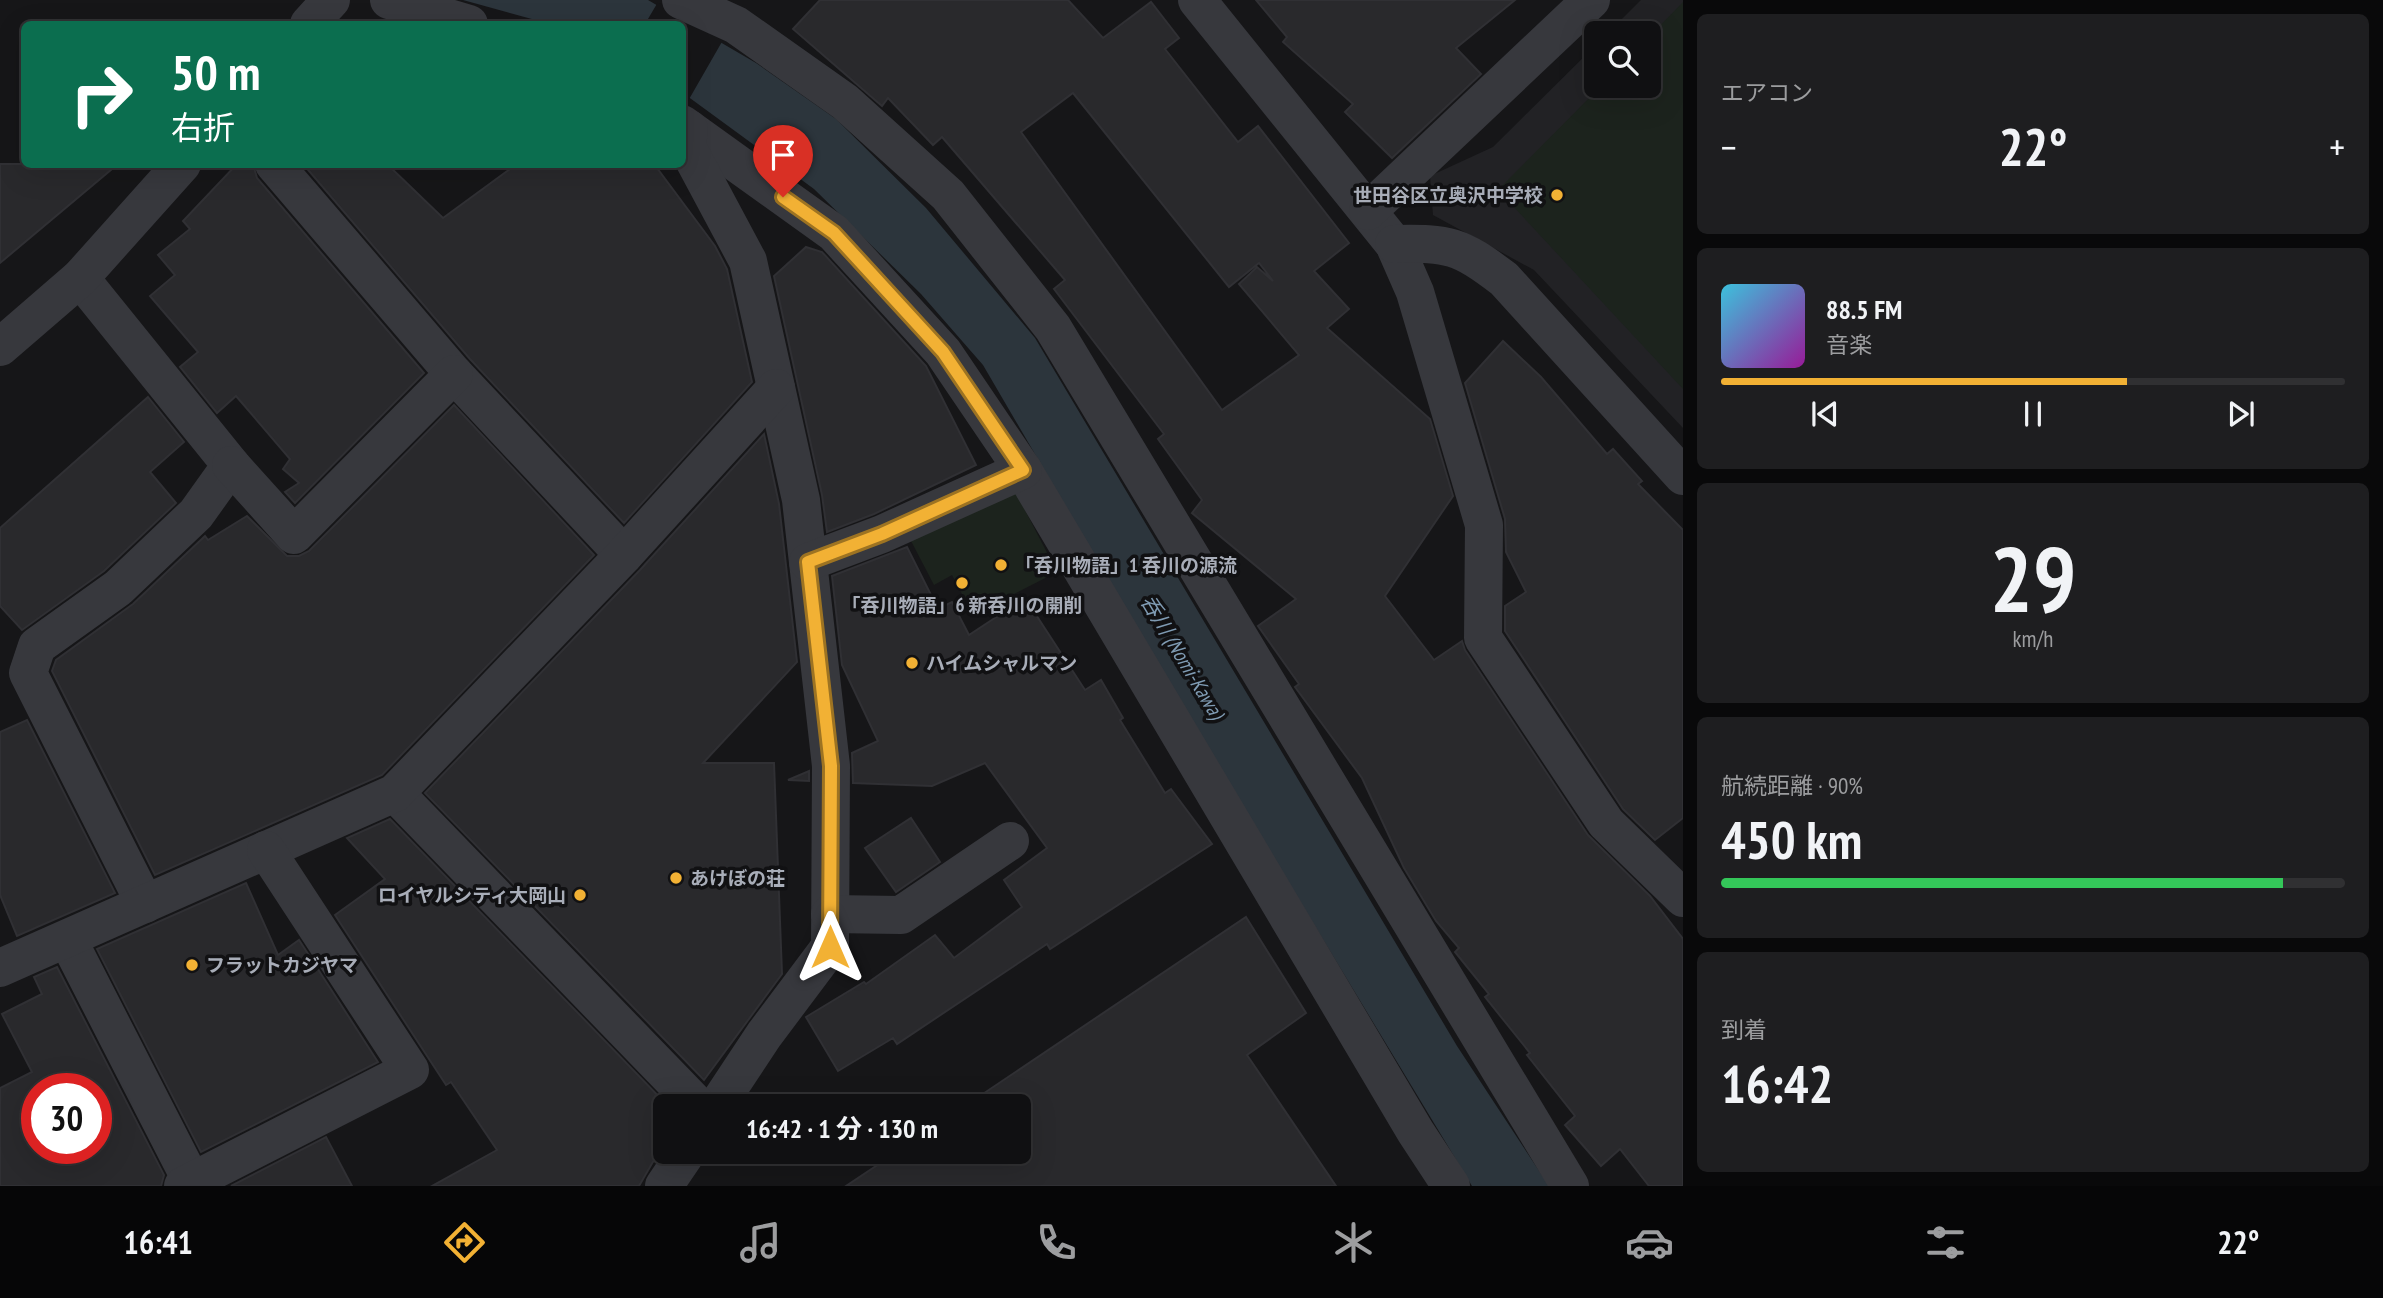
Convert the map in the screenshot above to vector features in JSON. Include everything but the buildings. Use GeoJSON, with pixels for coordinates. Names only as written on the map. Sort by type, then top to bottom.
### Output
{"type":"FeatureCollection","features":[{"type":"Feature","properties":{"kind":"street"},"geometry":{"type":"LineString","coordinates":[[312,21],[331,0]]}},
{"type":"Feature","properties":{"kind":"street"},"geometry":{"type":"LineString","coordinates":[[390,0],[458,21]]}},
{"type":"Feature","properties":{"kind":"street"},"geometry":{"type":"LineString","coordinates":[[1197,0],[1394,244],[1415,292],[1484,524],[1483,638],[1606,823],[1683,898]]}},
{"type":"Feature","properties":{"kind":"street"},"geometry":{"type":"LineString","coordinates":[[1368,211],[1591,0]]}},
{"type":"Feature","properties":{"kind":"street"},"geometry":{"type":"LineString","coordinates":[[690,11],[736,25],[845,102],[948,195],[1053,328],[1570,1186]]}},
{"type":"Feature","properties":{"kind":"street"},"geometry":{"type":"LineString","coordinates":[[686,127],[687,147],[748,261],[801,500],[831,766],[830,947],[764,1035],[725,1094]]}},
{"type":"Feature","properties":{"kind":"street"},"geometry":{"type":"LineString","coordinates":[[686,127],[834,233],[943,352],[1023,470],[1294,929],[1451,1186]]}},
{"type":"Feature","properties":{"kind":"street"},"geometry":{"type":"LineString","coordinates":[[0,347],[80,278],[178,168]]}},
{"type":"Feature","properties":{"kind":"street"},"geometry":{"type":"LineString","coordinates":[[277,168],[454,374],[624,555]]}},
{"type":"Feature","properties":{"kind":"street"},"geometry":{"type":"LineString","coordinates":[[1394,244],[1440,243],[1473,256],[1504,279],[1683,476]]}},
{"type":"Feature","properties":{"kind":"street"},"geometry":{"type":"LineString","coordinates":[[80,278],[231,465],[294,535],[454,374]]}},
{"type":"Feature","properties":{"kind":"street"},"geometry":{"type":"LineString","coordinates":[[0,968],[395,793],[624,555],[776,388]]}},
{"type":"Feature","properties":{"kind":"street"},"geometry":{"type":"LineString","coordinates":[[145,904],[29,673],[37,646],[118,588],[196,514],[231,465]]}},
{"type":"Feature","properties":{"kind":"street"},"geometry":{"type":"LineString","coordinates":[[808,562],[882,534],[1023,470]]}},
{"type":"Feature","properties":{"kind":"street"},"geometry":{"type":"LineString","coordinates":[[395,793],[686,1094]]}},
{"type":"Feature","properties":{"kind":"street"},"geometry":{"type":"LineString","coordinates":[[831,915],[901,915],[1010,841]]}},
{"type":"Feature","properties":{"kind":"street"},"geometry":{"type":"LineString","coordinates":[[68,940],[187,1183],[410,1070],[266,850]]}},
{"type":"Feature","properties":{"kind":"street"},"geometry":{"type":"LineString","coordinates":[[664,1186],[679,1164]]}},
{"type":"Feature","properties":{"kind":"shaded area","name":"世田谷区立奥沢中学校"},"geometry":{"type":"Polygon","coordinates":[[[1641,0],[1683,0],[1683,428],[1534,270],[1433,215],[1430,176],[1493,147],[1584,57],[1584,98],[1661,98],[1661,21],[1620,21],[1641,0]]]}},
{"type":"Feature","properties":{"kind":"shaded area","name":"世田谷区立奥沢中学校"},"geometry":{"type":"Polygon","coordinates":[[[1683,2],[1683,389],[1498,190],[1589,98],[1661,98],[1661,25],[1683,2]]]}},
{"type":"Feature","properties":{"kind":"shaded area"},"geometry":{"type":"Polygon","coordinates":[[[1012,485],[1057,572],[973,615],[952,575],[934,585],[910,539],[1012,485]]]}},
{"type":"Feature","properties":{"kind":"water"},"geometry":{"type":"Polygon","coordinates":[[[463,0],[648,0],[684,21],[539,21],[463,0]]]}},
{"type":"Feature","properties":{"kind":"water","name":"呑川 (Nomi-Kawa)"},"geometry":{"type":"Polygon","coordinates":[[[686,22],[756,63],[836,119],[926,208],[1035,338],[1457,1046],[1549,1186],[1472,1186],[1179,701],[983,365],[921,294],[814,189],[686,95],[686,22]]]}},
{"type":"Feature","properties":{"kind":"pier"},"geometry":{"type":"Polygon","coordinates":[[[658,2],[723,40],[688,101],[686,21],[647,21],[658,2]]]}},
{"type":"Feature","properties":{"kind":"place","name":"世田谷区立奥沢中学校"},"geometry":{"type":"Point","coordinates":[1557,195]}},
{"type":"Feature","properties":{"kind":"place","name":"「呑川物語」1 呑川の源流"},"geometry":{"type":"Point","coordinates":[1001,565]}},
{"type":"Feature","properties":{"kind":"place","name":"「呑川物語」6 新呑川の開削"},"geometry":{"type":"Point","coordinates":[962,583]}},
{"type":"Feature","properties":{"kind":"place","name":"ハイムシャルマン"},"geometry":{"type":"Point","coordinates":[912,663]}},
{"type":"Feature","properties":{"kind":"place","name":"あけぼの荘"},"geometry":{"type":"Point","coordinates":[676,878]}},
{"type":"Feature","properties":{"kind":"place","name":"ロイヤルシティ大岡山"},"geometry":{"type":"Point","coordinates":[580,895]}},
{"type":"Feature","properties":{"kind":"place","name":"フラットカジヤマ"},"geometry":{"type":"Point","coordinates":[192,965]}},
{"type":"Feature","properties":{"kind":"route"},"geometry":{"type":"LineString","coordinates":[[783,197],[834,233],[943,352],[1023,470],[882,534],[808,562],[831,766],[830,947]]}}]}
